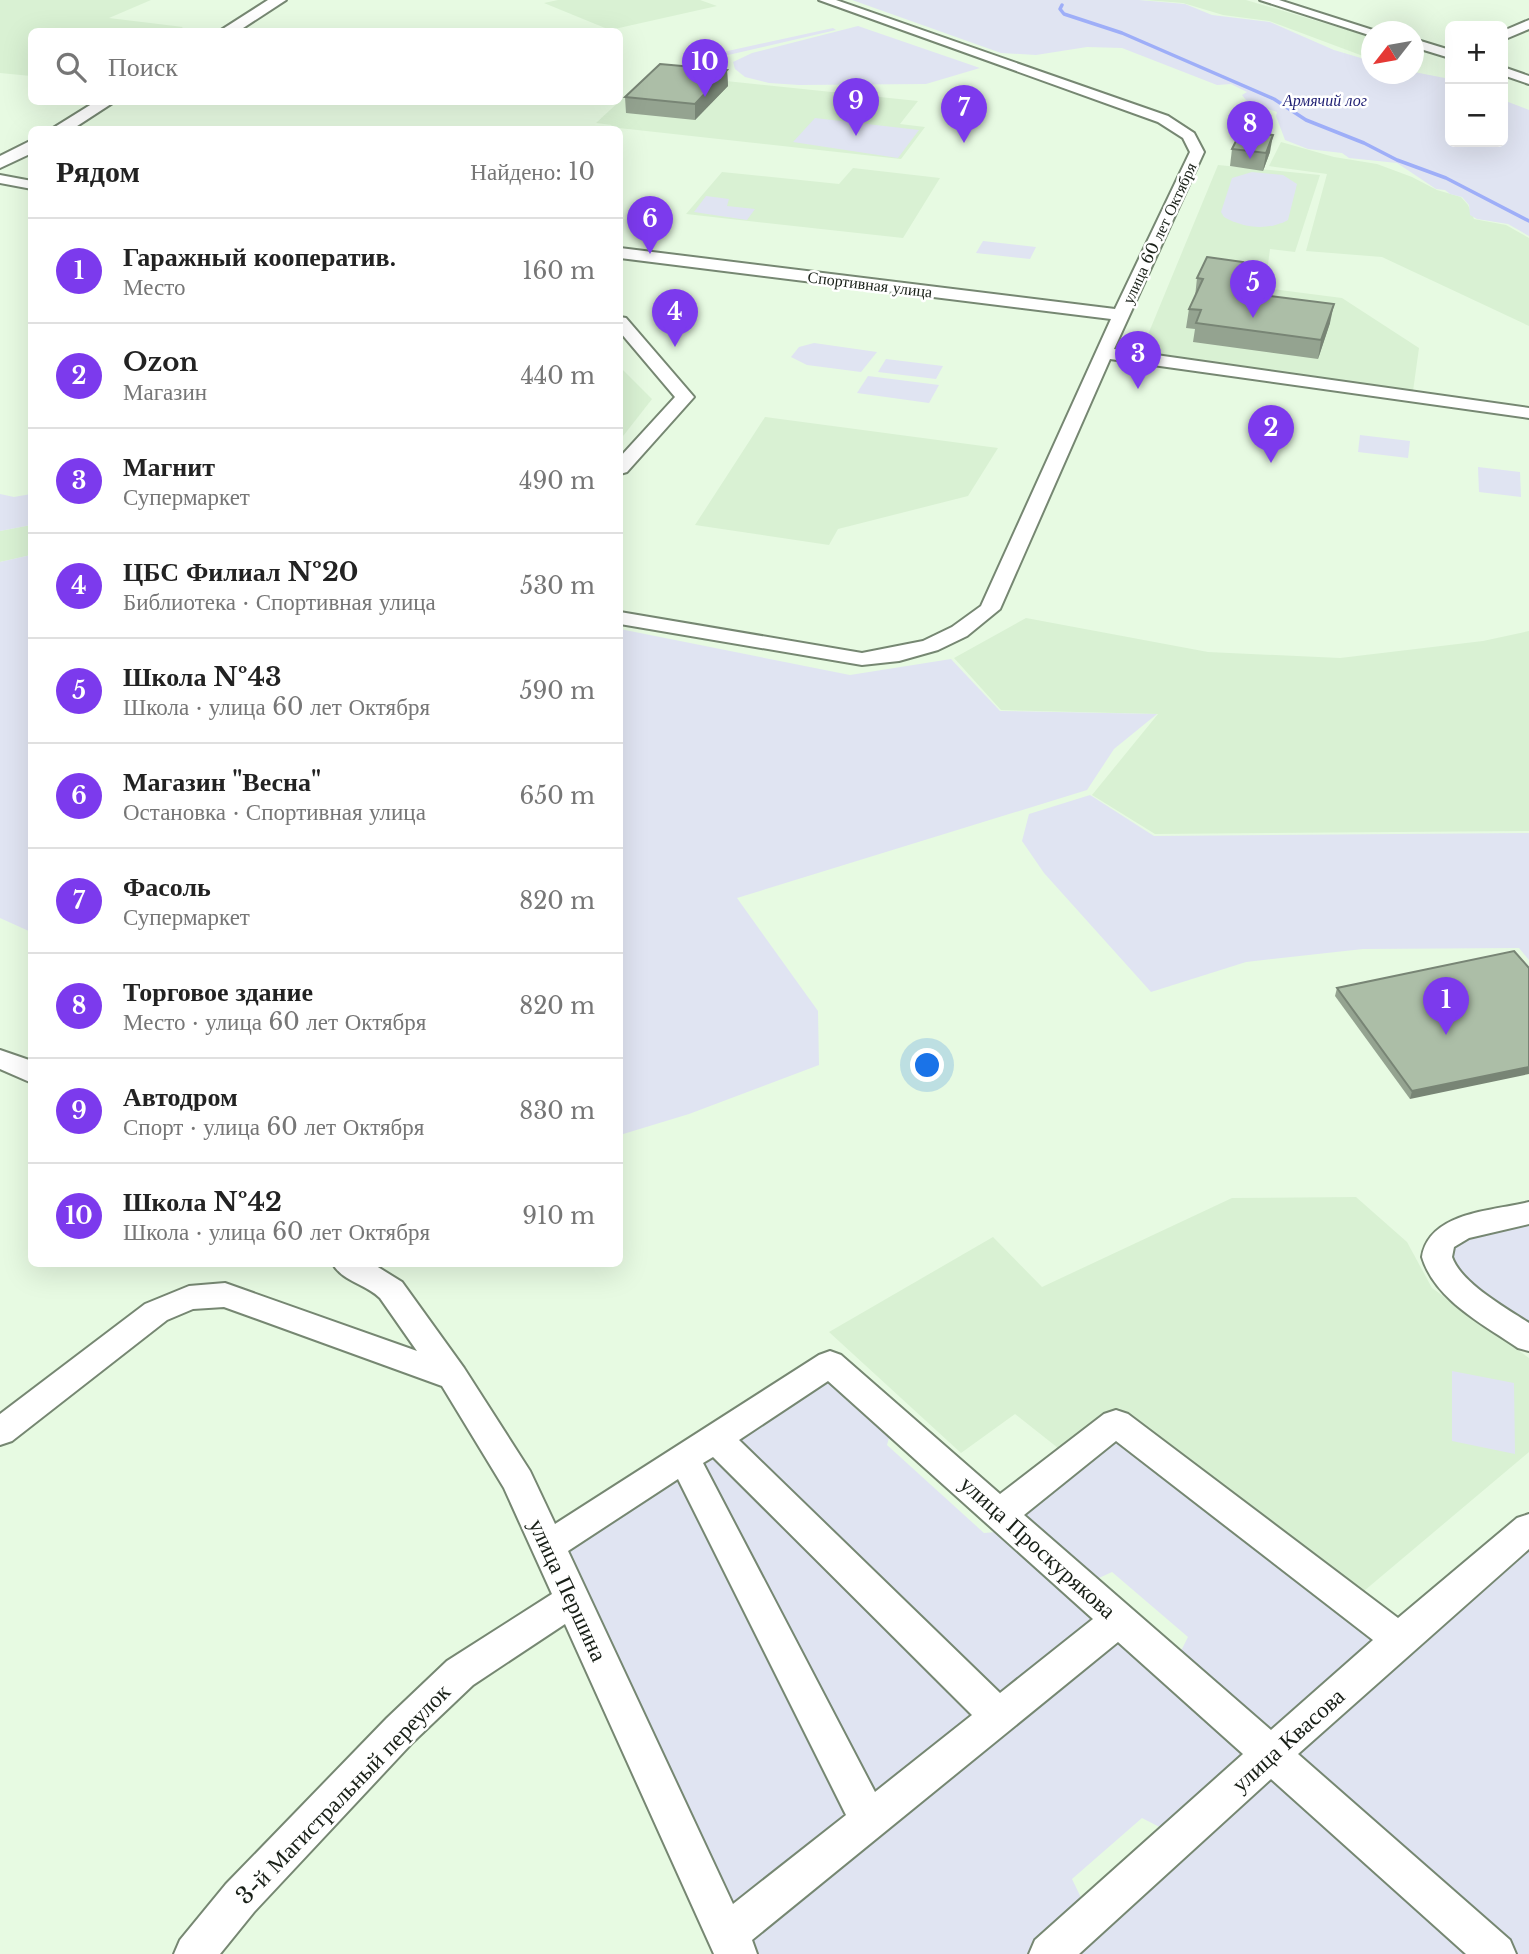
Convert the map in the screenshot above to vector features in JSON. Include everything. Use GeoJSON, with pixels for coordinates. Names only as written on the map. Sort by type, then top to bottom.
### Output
{"type":"FeatureCollection","features":[{"type":"Feature","properties":{"kind":"main road"},"geometry":{"type":"LineString","coordinates":[[232,28],[279,0]]}},
{"type":"Feature","properties":{"kind":"main road"},"geometry":{"type":"LineString","coordinates":[[65,126],[101,105]]}},
{"type":"Feature","properties":{"kind":"main road"},"geometry":{"type":"LineString","coordinates":[[0,163],[28,147]]}},
{"type":"Feature","properties":{"kind":"street","name":"улица 60 лет Октября"},"geometry":{"type":"LineString","coordinates":[[623,619],[862,659],[893,656],[921,649],[963,632],[990,609],[1196,152],[1189,136],[1163,119],[825,0]]}},
{"type":"Feature","properties":{"kind":"street"},"geometry":{"type":"LineString","coordinates":[[1266,0],[1361,28]]}},
{"type":"Feature","properties":{"kind":"street"},"geometry":{"type":"LineString","coordinates":[[1508,34],[1529,24]]}},
{"type":"Feature","properties":{"kind":"street"},"geometry":{"type":"LineString","coordinates":[[1424,46],[1445,51]]}},
{"type":"Feature","properties":{"kind":"street"},"geometry":{"type":"LineString","coordinates":[[1508,73],[1529,80]]}},
{"type":"Feature","properties":{"kind":"street"},"geometry":{"type":"LineString","coordinates":[[1054,98],[1084,89]]}},
{"type":"Feature","properties":{"kind":"street"},"geometry":{"type":"LineString","coordinates":[[0,179],[28,183]]}},
{"type":"Feature","properties":{"kind":"street","name":"Спортивная улица"},"geometry":{"type":"LineString","coordinates":[[623,253],[1121,315]]}},
{"type":"Feature","properties":{"kind":"street"},"geometry":{"type":"LineString","coordinates":[[623,325],[685,397],[623,465]]}},
{"type":"Feature","properties":{"kind":"street"},"geometry":{"type":"LineString","coordinates":[[1104,353],[1529,413]]}},
{"type":"Feature","properties":{"kind":"street"},"geometry":{"type":"LineString","coordinates":[[0,1059],[28,1072]]}},
{"type":"Feature","properties":{"kind":"street"},"geometry":{"type":"LineString","coordinates":[[1529,1213],[1460,1229],[1441,1241],[1437,1257],[1442,1272],[1464,1292],[1529,1339]]}},
{"type":"Feature","properties":{"kind":"street","name":"улица Першина"},"geometry":{"type":"LineString","coordinates":[[353,1267],[391,1290],[453,1377],[518,1481],[731,1945]]}},
{"type":"Feature","properties":{"kind":"street"},"geometry":{"type":"LineString","coordinates":[[0,1432],[156,1312],[189,1298],[225,1295],[453,1377]]}},
{"type":"Feature","properties":{"kind":"street","name":"улица Проскурякова"},"geometry":{"type":"LineString","coordinates":[[548,1546],[831,1364],[1496,1954]]}},
{"type":"Feature","properties":{"kind":"street"},"geometry":{"type":"LineString","coordinates":[[1000,1514],[1116,1423],[1399,1639]]}},
{"type":"Feature","properties":{"kind":"street"},"geometry":{"type":"LineString","coordinates":[[715,1438],[999,1717]]}},
{"type":"Feature","properties":{"kind":"street"},"geometry":{"type":"LineString","coordinates":[[684,1458],[869,1820]]}},
{"type":"Feature","properties":{"kind":"street","name":"улица Квасова"},"geometry":{"type":"LineString","coordinates":[[1049,1954],[1399,1639],[1529,1528]]}},
{"type":"Feature","properties":{"kind":"street","name":"3-й Магистральный переулок"},"geometry":{"type":"LineString","coordinates":[[194,1954],[240,1898],[400,1730],[460,1673],[573,1600]]}},
{"type":"Feature","properties":{"kind":"street"},"geometry":{"type":"LineString","coordinates":[[731,1945],[869,1820],[1119,1620]]}},
{"type":"Feature","properties":{"kind":"shaded area"},"geometry":{"type":"Polygon","coordinates":[[[0,0],[151,0],[109,18],[183,27],[28,28],[28,76],[0,73],[0,0]]]}},
{"type":"Feature","properties":{"kind":"shaded area"},"geometry":{"type":"Polygon","coordinates":[[[558,0],[700,0],[717,6],[619,28],[605,28],[544,3],[558,0]]]}},
{"type":"Feature","properties":{"kind":"shaded area"},"geometry":{"type":"Polygon","coordinates":[[[1145,0],[1246,0],[1361,34],[1361,55],[1269,21],[1223,15],[1183,3],[1145,0]]]}},
{"type":"Feature","properties":{"kind":"shaded area"},"geometry":{"type":"Polygon","coordinates":[[[650,73],[918,101],[900,124],[925,127],[901,159],[623,128],[623,126],[596,123],[615,105],[623,105],[623,98],[650,73]]]}},
{"type":"Feature","properties":{"kind":"shaded area"},"geometry":{"type":"Polygon","coordinates":[[[1281,142],[1334,157],[1377,164],[1412,177],[1437,190],[1461,197],[1474,219],[1506,225],[1529,238],[1529,326],[1382,257],[1306,251],[1327,174],[1269,166],[1281,142]]]}},
{"type":"Feature","properties":{"kind":"shaded area"},"geometry":{"type":"Polygon","coordinates":[[[1218,165],[1320,175],[1295,252],[1270,249],[1265,288],[1342,298],[1419,348],[1413,391],[1140,354],[1218,165]]]}},
{"type":"Feature","properties":{"kind":"shaded area"},"geometry":{"type":"Polygon","coordinates":[[[853,168],[940,178],[903,238],[686,214],[722,172],[839,184],[853,168]]]}},
{"type":"Feature","properties":{"kind":"shaded area"},"geometry":{"type":"Polygon","coordinates":[[[623,370],[652,399],[623,436],[623,370]]]}},
{"type":"Feature","properties":{"kind":"shaded area"},"geometry":{"type":"Polygon","coordinates":[[[765,417],[998,448],[968,496],[838,529],[829,545],[695,525],[765,417]]]}},
{"type":"Feature","properties":{"kind":"shaded area"},"geometry":{"type":"Polygon","coordinates":[[[28,526],[28,556],[0,562],[0,531],[28,526]]]}},
{"type":"Feature","properties":{"kind":"shaded area"},"geometry":{"type":"Polygon","coordinates":[[[1026,618],[1208,652],[1340,658],[1483,641],[1529,631],[1529,831],[1155,834],[1092,795],[1158,714],[1001,710],[954,658],[1026,618]]]}},
{"type":"Feature","properties":{"kind":"shaded area"},"geometry":{"type":"Polygon","coordinates":[[[1356,1197],[1407,1242],[1432,1288],[1529,1358],[1529,1452],[1358,1596],[1119,1408],[1058,1448],[1015,1414],[961,1453],[829,1332],[993,1237],[1042,1287],[1232,1198],[1356,1197]]]}},
{"type":"Feature","properties":{"kind":"green space","name":"Армячий лог"},"geometry":{"type":"Polygon","coordinates":[[[852,0],[1139,0],[1185,4],[1212,15],[1270,22],[1334,50],[1361,58],[1361,84],[1424,84],[1424,74],[1445,78],[1445,147],[1508,147],[1508,102],[1529,110],[1529,236],[1508,224],[1477,219],[1470,215],[1469,205],[1462,197],[1436,189],[1397,163],[1349,158],[1342,153],[1308,149],[1285,140],[1277,112],[1250,103],[1242,95],[1247,92],[1231,84],[1217,85],[1122,48],[1087,47],[1036,55],[1001,53],[852,0]]]}},
{"type":"Feature","properties":{"kind":"green space"},"geometry":{"type":"Polygon","coordinates":[[[858,26],[980,68],[926,84],[799,85],[769,83],[745,77],[735,69],[733,62],[752,53],[858,26]]]}},
{"type":"Feature","properties":{"kind":"green space"},"geometry":{"type":"Polygon","coordinates":[[[833,28],[836,30],[711,59],[705,56],[833,28]]]}},
{"type":"Feature","properties":{"kind":"green space"},"geometry":{"type":"Polygon","coordinates":[[[815,118],[919,130],[898,158],[793,142],[815,118]]]}},
{"type":"Feature","properties":{"kind":"green space"},"geometry":{"type":"Polygon","coordinates":[[[1252,172],[1283,175],[1297,184],[1288,220],[1272,226],[1256,227],[1239,224],[1224,217],[1221,212],[1232,178],[1252,172]]]}},
{"type":"Feature","properties":{"kind":"green space"},"geometry":{"type":"Polygon","coordinates":[[[706,196],[729,199],[727,206],[755,209],[747,220],[694,212],[706,196]]]}},
{"type":"Feature","properties":{"kind":"green space"},"geometry":{"type":"Polygon","coordinates":[[[983,241],[1036,247],[1030,259],[976,253],[983,241]]]}},
{"type":"Feature","properties":{"kind":"green space"},"geometry":{"type":"Polygon","coordinates":[[[814,343],[877,352],[861,372],[807,365],[791,357],[799,347],[814,343]]]}},
{"type":"Feature","properties":{"kind":"green space"},"geometry":{"type":"Polygon","coordinates":[[[886,359],[943,366],[936,379],[878,372],[886,359]]]}},
{"type":"Feature","properties":{"kind":"green space"},"geometry":{"type":"Polygon","coordinates":[[[868,376],[939,385],[929,403],[857,393],[868,376]]]}},
{"type":"Feature","properties":{"kind":"green space"},"geometry":{"type":"Polygon","coordinates":[[[1360,435],[1410,441],[1408,458],[1358,452],[1360,435]]]}},
{"type":"Feature","properties":{"kind":"green space"},"geometry":{"type":"Polygon","coordinates":[[[1478,467],[1520,472],[1521,497],[1479,492],[1478,467]]]}},
{"type":"Feature","properties":{"kind":"green space"},"geometry":{"type":"Polygon","coordinates":[[[0,494],[14,497],[28,495],[28,526],[0,531],[0,494]]]}},
{"type":"Feature","properties":{"kind":"green space"},"geometry":{"type":"Polygon","coordinates":[[[28,556],[28,931],[0,918],[0,562],[28,556]]]}},
{"type":"Feature","properties":{"kind":"green space"},"geometry":{"type":"Polygon","coordinates":[[[623,630],[850,675],[951,659],[1000,711],[1157,714],[1114,749],[1087,790],[737,898],[818,1011],[819,1065],[689,1114],[623,1134],[623,630]]]}},
{"type":"Feature","properties":{"kind":"green space"},"geometry":{"type":"Polygon","coordinates":[[[1090,795],[1154,836],[1529,833],[1529,960],[1519,948],[1363,949],[1246,962],[1151,992],[1044,873],[1022,841],[1029,814],[1090,795]]]}},
{"type":"Feature","properties":{"kind":"green space"},"geometry":{"type":"Polygon","coordinates":[[[1529,1220],[1529,1334],[1468,1290],[1445,1243],[1529,1220]]]}},
{"type":"Feature","properties":{"kind":"green space"},"geometry":{"type":"Polygon","coordinates":[[[1452,1371],[1514,1383],[1515,1454],[1452,1441],[1452,1371]]]}},
{"type":"Feature","properties":{"kind":"green space"},"geometry":{"type":"Polygon","coordinates":[[[830,1372],[892,1427],[887,1445],[984,1533],[1008,1531],[1109,1621],[999,1709],[725,1439],[830,1372]]]}},
{"type":"Feature","properties":{"kind":"green space"},"geometry":{"type":"Polygon","coordinates":[[[1115,1432],[1389,1639],[1272,1746],[1176,1661],[1188,1637],[1112,1572],[1088,1583],[1010,1514],[1115,1432]]]}},
{"type":"Feature","properties":{"kind":"green space"},"geometry":{"type":"Polygon","coordinates":[[[712,1447],[980,1716],[873,1803],[694,1459],[712,1447]]]}},
{"type":"Feature","properties":{"kind":"green space"},"geometry":{"type":"Polygon","coordinates":[[[681,1466],[860,1817],[730,1923],[557,1546],[681,1466]]]}},
{"type":"Feature","properties":{"kind":"green space"},"geometry":{"type":"Polygon","coordinates":[[[1529,1537],[1529,1954],[1506,1954],[1281,1755],[1529,1537]]]}},
{"type":"Feature","properties":{"kind":"green space"},"geometry":{"type":"Polygon","coordinates":[[[1118,1629],[1260,1755],[1173,1834],[1142,1818],[1072,1879],[1087,1910],[1037,1954],[747,1954],[738,1938],[1118,1629]]]}},
{"type":"Feature","properties":{"kind":"green space"},"geometry":{"type":"Polygon","coordinates":[[[1274,1764],[1488,1954],[1061,1954],[1274,1764]]]}},
{"type":"Feature","properties":{"kind":"building"},"geometry":{"type":"Polygon","coordinates":[[[660,64],[727,70],[695,104],[625,97],[660,64]]]}},
{"type":"Feature","properties":{"kind":"building"},"geometry":{"type":"Polygon","coordinates":[[[1241,131],[1273,135],[1266,153],[1232,149],[1241,131]]]}},
{"type":"Feature","properties":{"kind":"building"},"geometry":{"type":"Polygon","coordinates":[[[1207,257],[1243,262],[1241,266],[1257,268],[1247,293],[1334,304],[1321,340],[1196,323],[1201,310],[1189,309],[1203,279],[1197,278],[1207,257]]]}},
{"type":"Feature","properties":{"kind":"building"},"geometry":{"type":"Polygon","coordinates":[[[1514,951],[1529,968],[1529,1067],[1412,1091],[1337,988],[1514,951]]]}},
{"type":"Feature","properties":{"kind":"waterway"},"geometry":{"type":"LineString","coordinates":[[1062,5],[1060,9],[1064,14],[1122,33],[1274,99],[1306,120],[1364,143],[1397,160],[1446,178],[1529,221]]}},
{"type":"Feature","properties":{"kind":"place","name":"Школа №42"},"geometry":{"type":"Point","coordinates":[705,97]}},
{"type":"Feature","properties":{"kind":"place","name":"Автодром"},"geometry":{"type":"Point","coordinates":[856,136]}},
{"type":"Feature","properties":{"kind":"place","name":"Фасоль"},"geometry":{"type":"Point","coordinates":[964,143]}},
{"type":"Feature","properties":{"kind":"place","name":"Торговое здание"},"geometry":{"type":"Point","coordinates":[1250,159]}},
{"type":"Feature","properties":{"kind":"place","name":"Магазин \"Весна\""},"geometry":{"type":"Point","coordinates":[650,254]}},
{"type":"Feature","properties":{"kind":"place","name":"Школа №43"},"geometry":{"type":"Point","coordinates":[1253,318]}},
{"type":"Feature","properties":{"kind":"place","name":"ЦБС Филиал №20"},"geometry":{"type":"Point","coordinates":[675,347]}},
{"type":"Feature","properties":{"kind":"place","name":"Магнит"},"geometry":{"type":"Point","coordinates":[1138,389]}},
{"type":"Feature","properties":{"kind":"place","name":"Ozon"},"geometry":{"type":"Point","coordinates":[1271,463]}},
{"type":"Feature","properties":{"kind":"place","name":"Гаражный кооператив."},"geometry":{"type":"Point","coordinates":[1446,1035]}}]}
